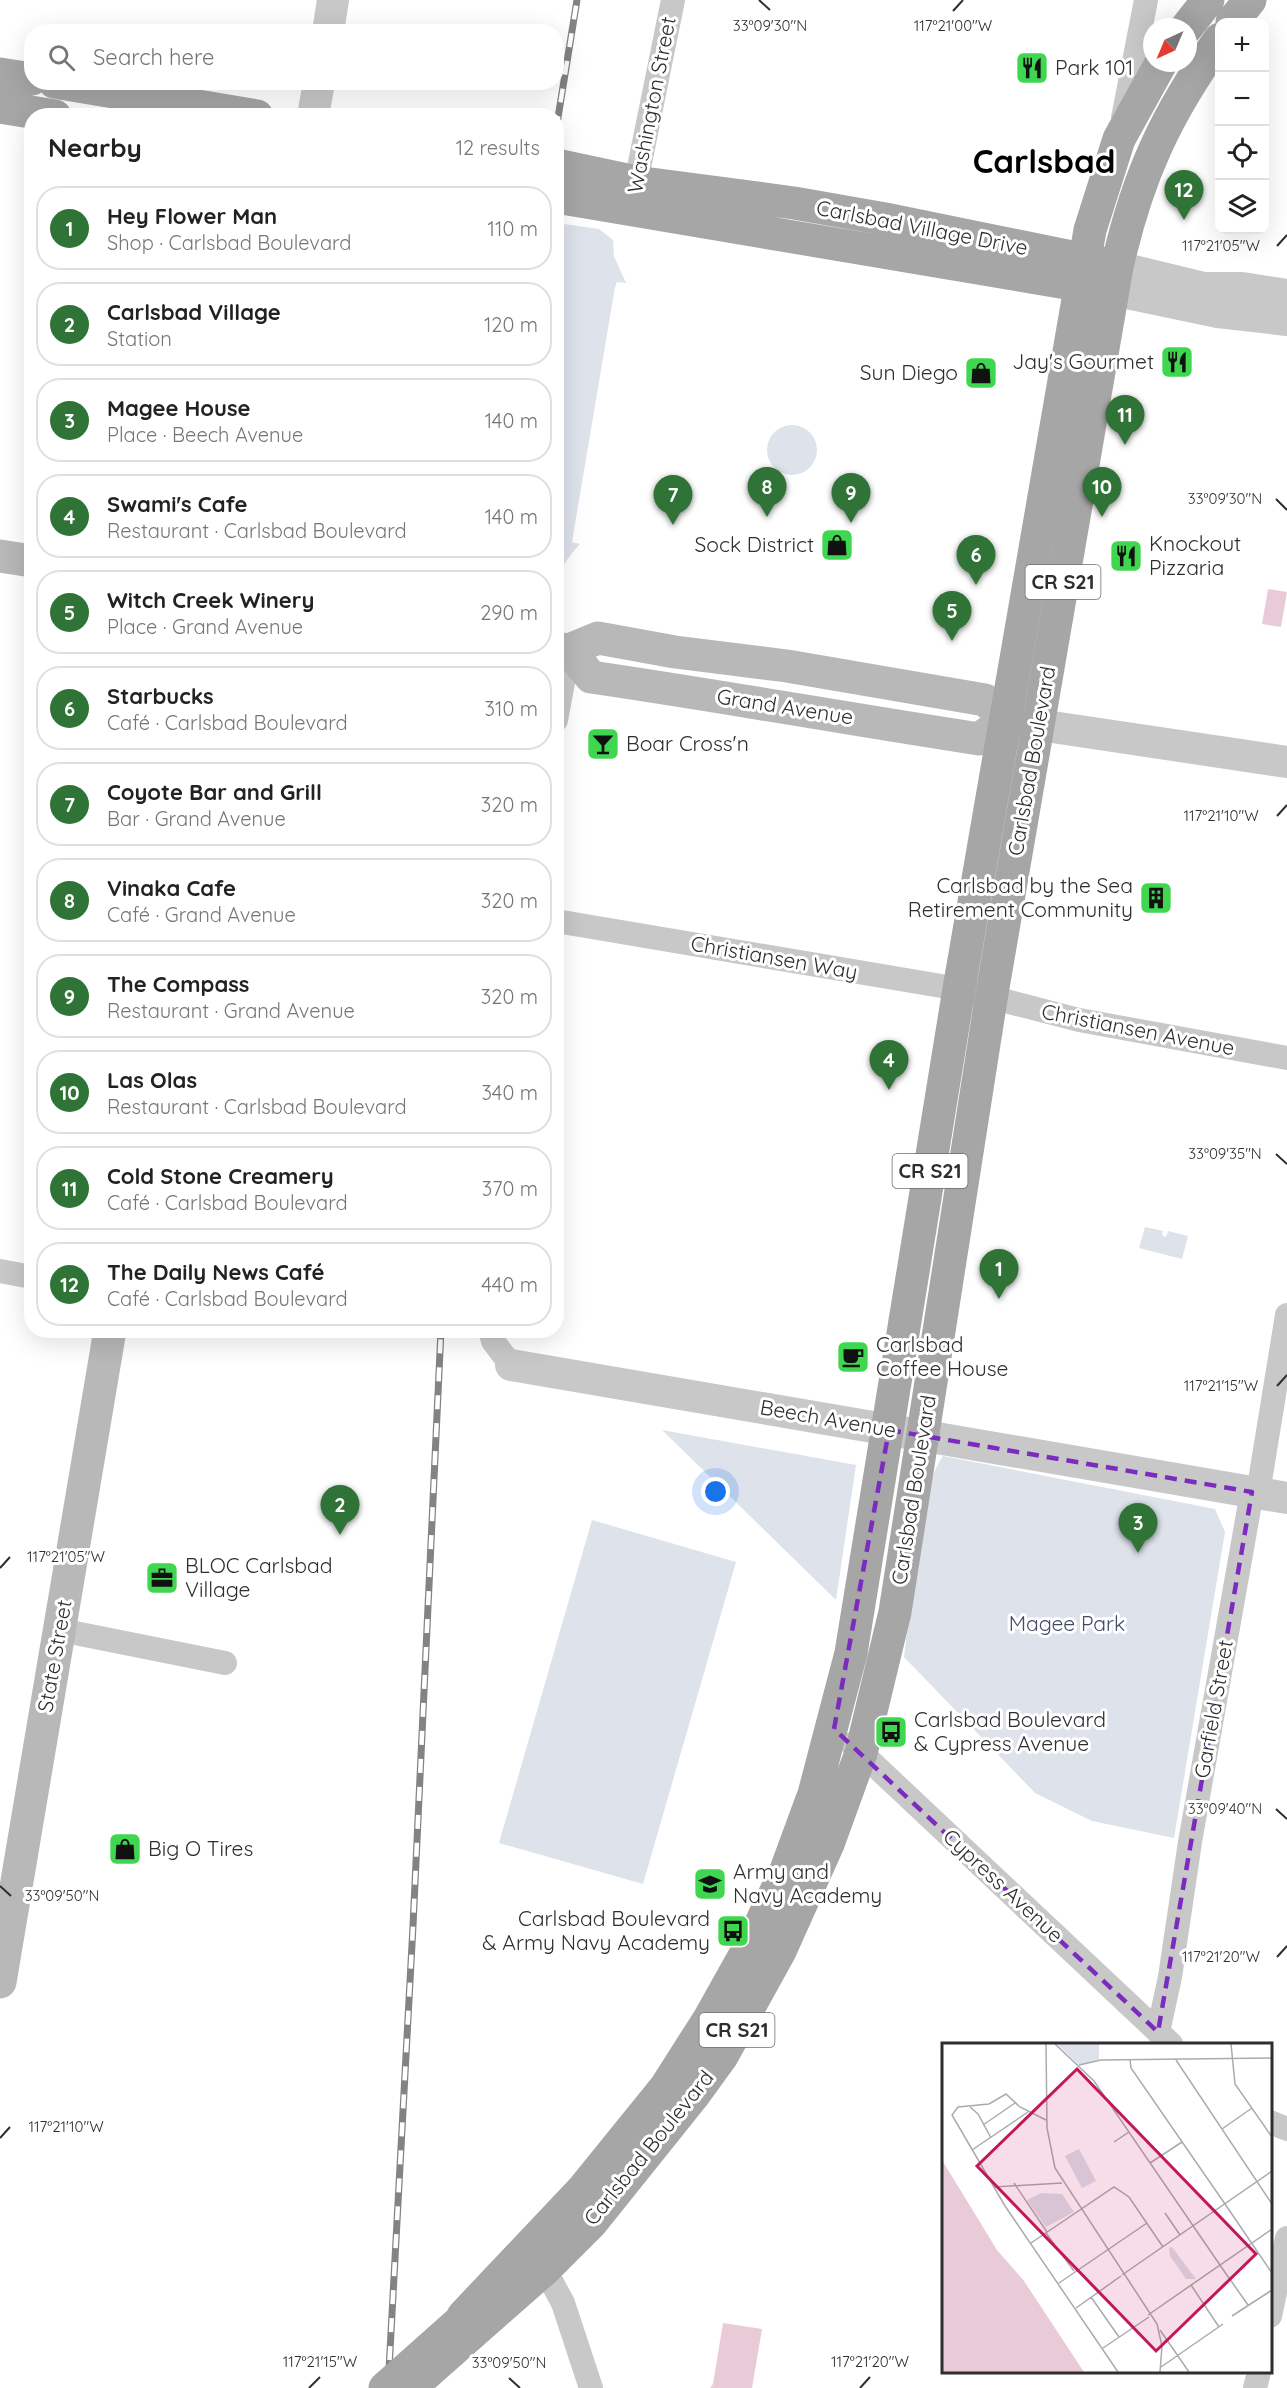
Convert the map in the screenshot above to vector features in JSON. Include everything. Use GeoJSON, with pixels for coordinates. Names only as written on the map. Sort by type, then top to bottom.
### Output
{"type":"FeatureCollection","features":[{"type":"Feature","properties":{"kind":"main road"},"geometry":{"type":"LineString","coordinates":[[1194,18],[1208,0]]}},
{"type":"Feature","properties":{"kind":"main road"},"geometry":{"type":"LineString","coordinates":[[1235,18],[1250,0]]}},
{"type":"Feature","properties":{"kind":"main road","name":"Carlsbad Boulevard"},"geometry":{"type":"LineString","coordinates":[[538,2257],[584,2188],[665,2088],[709,2019],[751,1944],[786,1870],[814,1794],[834,1728],[851,1653],[959,989],[1007,719],[1099,276],[1170,116],[1215,47]]}},
{"type":"Feature","properties":{"kind":"main road","name":"Carlsbad Boulevard"},"geometry":{"type":"LineString","coordinates":[[410,2388],[463,2330],[538,2257],[607,2205],[722,2056],[780,1951],[828,1844],[861,1753],[895,1612],[991,999],[1039,725],[1099,276],[1093,219],[1119,139],[1156,72]]}},
{"type":"Feature","properties":{"kind":"main road"},"geometry":{"type":"LineString","coordinates":[[0,74],[24,78]]}},
{"type":"Feature","properties":{"kind":"main road"},"geometry":{"type":"LineString","coordinates":[[102,90],[209,108]]}},
{"type":"Feature","properties":{"kind":"main road"},"geometry":{"type":"LineString","coordinates":[[0,107],[24,111]]}},
{"type":"Feature","properties":{"kind":"main road","name":"Carlsbad Village Drive"},"geometry":{"type":"LineString","coordinates":[[564,168],[633,197],[810,238],[1099,276]]}},
{"type":"Feature","properties":{"kind":"main road","name":"Carlsbad Village Drive"},"geometry":{"type":"LineString","coordinates":[[564,197],[633,197]]}},
{"type":"Feature","properties":{"kind":"main road"},"geometry":{"type":"LineString","coordinates":[[0,556],[24,560]]}},
{"type":"Feature","properties":{"kind":"main road","name":"Grand Avenue"},"geometry":{"type":"LineString","coordinates":[[564,649],[598,638],[675,652],[797,667],[985,700],[1007,719],[1039,725]]}},
{"type":"Feature","properties":{"kind":"main road","name":"State Street"},"geometry":{"type":"LineString","coordinates":[[0,1982],[109,1338]]}},
{"type":"Feature","properties":{"kind":"main road","name":"Carlsbad Boulevard"},"geometry":{"type":"LineString","coordinates":[[385,2388],[463,2330]]}},
{"type":"Feature","properties":{"kind":"street"},"geometry":{"type":"LineString","coordinates":[[329,24],[333,0]]}},
{"type":"Feature","properties":{"kind":"street","name":"Washington Street"},"geometry":{"type":"LineString","coordinates":[[633,197],[673,0]]}},
{"type":"Feature","properties":{"kind":"street"},"geometry":{"type":"LineString","coordinates":[[1119,139],[1146,0]]}},
{"type":"Feature","properties":{"kind":"street"},"geometry":{"type":"LineString","coordinates":[[314,108],[318,90]]}},
{"type":"Feature","properties":{"kind":"street","name":"Carlsbad Village Drive"},"geometry":{"type":"LineString","coordinates":[[1099,276],[1204,288],[1242,288],[1287,295]]}},
{"type":"Feature","properties":{"kind":"street","name":"Carlsbad Village Drive"},"geometry":{"type":"LineString","coordinates":[[1099,276],[1218,312],[1287,320]]}},
{"type":"Feature","properties":{"kind":"street","name":"Grand Avenue"},"geometry":{"type":"LineString","coordinates":[[1039,725],[1287,762]]}},
{"type":"Feature","properties":{"kind":"street","name":"Christiansen Way"},"geometry":{"type":"LineString","coordinates":[[564,922],[959,989],[991,999]]}},
{"type":"Feature","properties":{"kind":"street","name":"Christiansen Avenue"},"geometry":{"type":"LineString","coordinates":[[991,999],[1079,1020],[1287,1058]]}},
{"type":"Feature","properties":{"kind":"street"},"geometry":{"type":"LineString","coordinates":[[0,1270],[24,1274]]}},
{"type":"Feature","properties":{"kind":"street","name":"Garfield Street"},"geometry":{"type":"LineString","coordinates":[[1164,2038],[1170,1977],[1190,1842],[1266,1494],[1287,1315]]}},
{"type":"Feature","properties":{"kind":"street"},"geometry":{"type":"LineString","coordinates":[[492,1338],[511,1365]]}},
{"type":"Feature","properties":{"kind":"street","name":"Beech Avenue"},"geometry":{"type":"LineString","coordinates":[[511,1365],[1266,1494]]}},
{"type":"Feature","properties":{"kind":"street"},"geometry":{"type":"LineString","coordinates":[[60,1630],[225,1663]]}},
{"type":"Feature","properties":{"kind":"street","name":"Cypress Avenue"},"geometry":{"type":"LineString","coordinates":[[834,1728],[1164,2038]]}},
{"type":"Feature","properties":{"kind":"street"},"geometry":{"type":"LineString","coordinates":[[1272,2123],[1287,2129]]}},
{"type":"Feature","properties":{"kind":"street"},"geometry":{"type":"LineString","coordinates":[[1272,2307],[1287,2238]]}},
{"type":"Feature","properties":{"kind":"street"},"geometry":{"type":"LineString","coordinates":[[538,2257],[563,2303],[591,2388]]}},
{"type":"Feature","properties":{"kind":"street"},"geometry":{"type":"LineString","coordinates":[[1255,2388],[1259,2373]]}},
{"type":"Feature","properties":{"kind":"highlighted area"},"geometry":{"type":"Polygon","coordinates":[[[889,1430],[1252,1492],[1158,2032],[834,1729],[889,1430]]]}},
{"type":"Feature","properties":{"kind":"green space"},"geometry":{"type":"Polygon","coordinates":[[[564,224],[599,229],[613,240],[614,256],[626,283],[617,282],[615,287],[572,542],[580,544],[564,565],[564,224]]]}},
{"type":"Feature","properties":{"kind":"green space"},"geometry":{"type":"Polygon","coordinates":[[[787,425],[797,425],[810,432],[817,445],[817,455],[810,468],[797,475],[787,475],[778,471],[771,464],[767,455],[767,445],[771,436],[778,429],[787,425]]]}},
{"type":"Feature","properties":{"kind":"green space"},"geometry":{"type":"Polygon","coordinates":[[[1145,1227],[1163,1231],[1162,1235],[1166,1237],[1168,1231],[1188,1236],[1182,1259],[1139,1248],[1145,1227]]]}},
{"type":"Feature","properties":{"kind":"green space"},"geometry":{"type":"Polygon","coordinates":[[[662,1430],[856,1465],[836,1600],[662,1430]]]}},
{"type":"Feature","properties":{"kind":"green space","name":"Magee Park"},"geometry":{"type":"Polygon","coordinates":[[[943,1456],[1215,1509],[1225,1532],[1174,1838],[1092,1821],[1035,1793],[904,1657],[922,1521],[935,1471],[943,1456]]]}},
{"type":"Feature","properties":{"kind":"green space"},"geometry":{"type":"Polygon","coordinates":[[[592,1520],[736,1562],[643,1884],[499,1843],[592,1520]]]}},
{"type":"Feature","properties":{"kind":"shaded area"},"geometry":{"type":"Polygon","coordinates":[[[1268,589],[1287,592],[1281,627],[1262,624],[1268,589]]]}},
{"type":"Feature","properties":{"kind":"shaded area"},"geometry":{"type":"Polygon","coordinates":[[[723,2323],[762,2329],[752,2388],[710,2388],[713,2384],[723,2323]]]}},
{"type":"Feature","properties":{"kind":"railway"},"geometry":{"type":"LineString","coordinates":[[564,80],[577,0]]}},
{"type":"Feature","properties":{"kind":"railway"},"geometry":{"type":"LineString","coordinates":[[560,108],[562,90]]}},
{"type":"Feature","properties":{"kind":"railway"},"geometry":{"type":"LineString","coordinates":[[388,2388],[413,1926],[441,1338]]}},
{"type":"Feature","properties":{"kind":"place","name":"Park 101"},"geometry":{"type":"Point","coordinates":[1032,68]}},
{"type":"Feature","properties":{"kind":"place","name":"The Daily News Café"},"geometry":{"type":"Point","coordinates":[1184,220]}},
{"type":"Feature","properties":{"kind":"place","name":"Jay's Gourmet"},"geometry":{"type":"Point","coordinates":[1177,362]}},
{"type":"Feature","properties":{"kind":"place","name":"Sun Diego"},"geometry":{"type":"Point","coordinates":[981,373]}},
{"type":"Feature","properties":{"kind":"place","name":"Cold Stone Creamery"},"geometry":{"type":"Point","coordinates":[1125,445]}},
{"type":"Feature","properties":{"kind":"place","name":"Vinaka Cafe"},"geometry":{"type":"Point","coordinates":[767,517]}},
{"type":"Feature","properties":{"kind":"place","name":"Las Olas"},"geometry":{"type":"Point","coordinates":[1102,517]}},
{"type":"Feature","properties":{"kind":"place","name":"The Compass"},"geometry":{"type":"Point","coordinates":[851,523]}},
{"type":"Feature","properties":{"kind":"place","name":"Coyote Bar and Grill"},"geometry":{"type":"Point","coordinates":[673,525]}},
{"type":"Feature","properties":{"kind":"place","name":"Sock District"},"geometry":{"type":"Point","coordinates":[837,545]}},
{"type":"Feature","properties":{"kind":"place","name":"Knockout Pizzaria"},"geometry":{"type":"Point","coordinates":[1126,556]}},
{"type":"Feature","properties":{"kind":"place","name":"Starbucks"},"geometry":{"type":"Point","coordinates":[976,585]}},
{"type":"Feature","properties":{"kind":"place","name":"Witch Creek Winery"},"geometry":{"type":"Point","coordinates":[952,641]}},
{"type":"Feature","properties":{"kind":"place","name":"Boar Cross'n"},"geometry":{"type":"Point","coordinates":[603,744]}},
{"type":"Feature","properties":{"kind":"place","name":"Carlsbad by the Sea Retirement Community"},"geometry":{"type":"Point","coordinates":[1156,898]}},
{"type":"Feature","properties":{"kind":"place","name":"Swami's Cafe"},"geometry":{"type":"Point","coordinates":[889,1090]}},
{"type":"Feature","properties":{"kind":"place","name":"Hey Flower Man"},"geometry":{"type":"Point","coordinates":[999,1299]}},
{"type":"Feature","properties":{"kind":"place","name":"Carlsbad Coffee House"},"geometry":{"type":"Point","coordinates":[853,1357]}},
{"type":"Feature","properties":{"kind":"place","name":"Carlsbad Village"},"geometry":{"type":"Point","coordinates":[340,1535]}},
{"type":"Feature","properties":{"kind":"place","name":"Magee House"},"geometry":{"type":"Point","coordinates":[1138,1553]}},
{"type":"Feature","properties":{"kind":"place","name":"BLOC Carlsbad Village"},"geometry":{"type":"Point","coordinates":[162,1578]}},
{"type":"Feature","properties":{"kind":"place","name":"Carlsbad Boulevard & Cypress Avenue"},"geometry":{"type":"Point","coordinates":[891,1732]}},
{"type":"Feature","properties":{"kind":"place","name":"Big O Tires"},"geometry":{"type":"Point","coordinates":[125,1849]}},
{"type":"Feature","properties":{"kind":"place","name":"Army and Navy Academy"},"geometry":{"type":"Point","coordinates":[710,1884]}},
{"type":"Feature","properties":{"kind":"place","name":"Carlsbad Boulevard & Army Navy Academy"},"geometry":{"type":"Point","coordinates":[733,1931]}},
{"type":"Feature","properties":{"kind":"district","name":"Carlsbad"},"geometry":{"type":"Point","coordinates":[1044,161]}}]}
